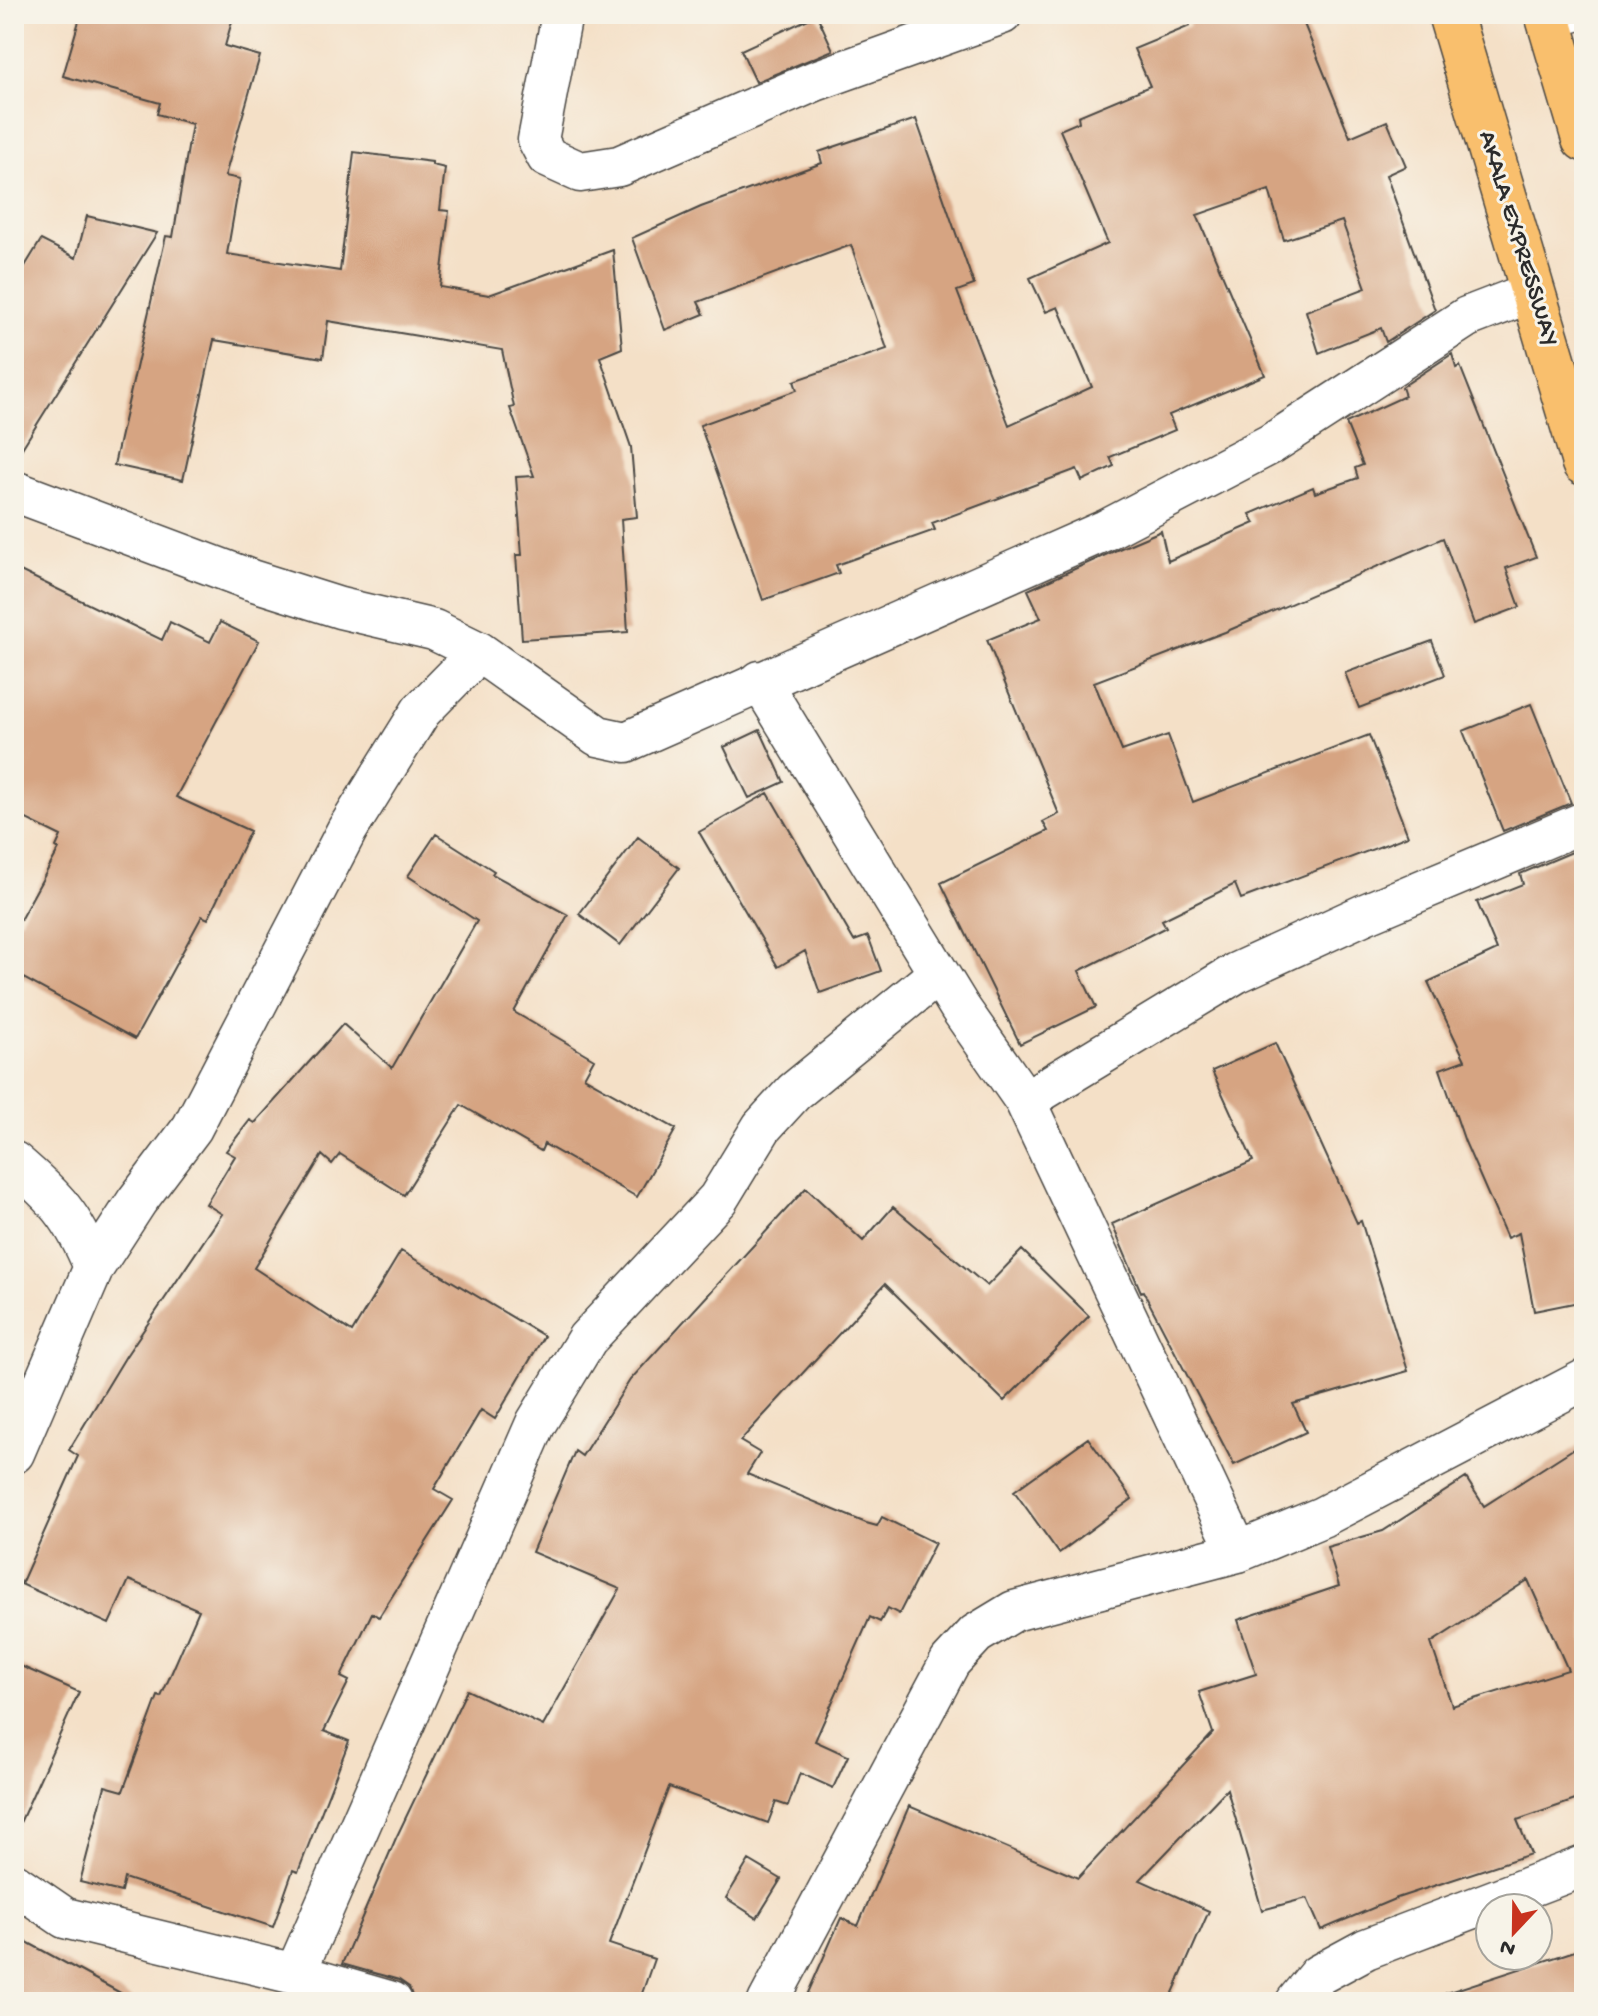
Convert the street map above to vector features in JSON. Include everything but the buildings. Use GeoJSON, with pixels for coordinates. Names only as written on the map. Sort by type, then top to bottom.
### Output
{"type":"FeatureCollection","features":[{"type":"Feature","properties":{"kind":"main road","name":"AKALA EXPRESSWAY"},"geometry":{"type":"LineString","coordinates":[[1450,14],[1584,463]]}},
{"type":"Feature","properties":{"kind":"main road"},"geometry":{"type":"LineString","coordinates":[[1561,20],[1584,139]]}},
{"type":"Feature","properties":{"kind":"street"},"geometry":{"type":"LineString","coordinates":[[562,14],[538,140],[547,157],[580,172],[619,166],[815,81],[1002,14]]}},
{"type":"Feature","properties":{"kind":"street"},"geometry":{"type":"LineString","coordinates":[[14,491],[251,580],[340,608],[434,630],[479,652],[598,736],[626,742],[1106,530],[1271,444],[1467,317],[1532,292]]}},
{"type":"Feature","properties":{"kind":"street"},"geometry":{"type":"LineString","coordinates":[[14,1453],[94,1267],[137,1201],[192,1128],[347,830],[421,711],[479,652]]}},
{"type":"Feature","properties":{"kind":"street"},"geometry":{"type":"LineString","coordinates":[[760,681],[938,974],[1025,1101],[1238,1552]]}},
{"type":"Feature","properties":{"kind":"street"},"geometry":{"type":"LineString","coordinates":[[1025,1101],[1236,973],[1365,914],[1584,822]]}},
{"type":"Feature","properties":{"kind":"street"},"geometry":{"type":"LineString","coordinates":[[295,1974],[536,1423],[587,1339],[718,1199],[762,1127],[794,1092],[938,974]]}},
{"type":"Feature","properties":{"kind":"street"},"geometry":{"type":"LineString","coordinates":[[14,1162],[60,1201],[78,1228],[94,1267]]}},
{"type":"Feature","properties":{"kind":"street"},"geometry":{"type":"LineString","coordinates":[[768,2002],[950,1662],[976,1634],[1014,1611],[1238,1552],[1322,1517],[1584,1380]]}},
{"type":"Feature","properties":{"kind":"street"},"geometry":{"type":"LineString","coordinates":[[1296,2002],[1318,1975],[1366,1949],[1584,1866]]}},
{"type":"Feature","properties":{"kind":"street"},"geometry":{"type":"LineString","coordinates":[[14,1883],[65,1918],[295,1974],[392,2002]]}}]}
